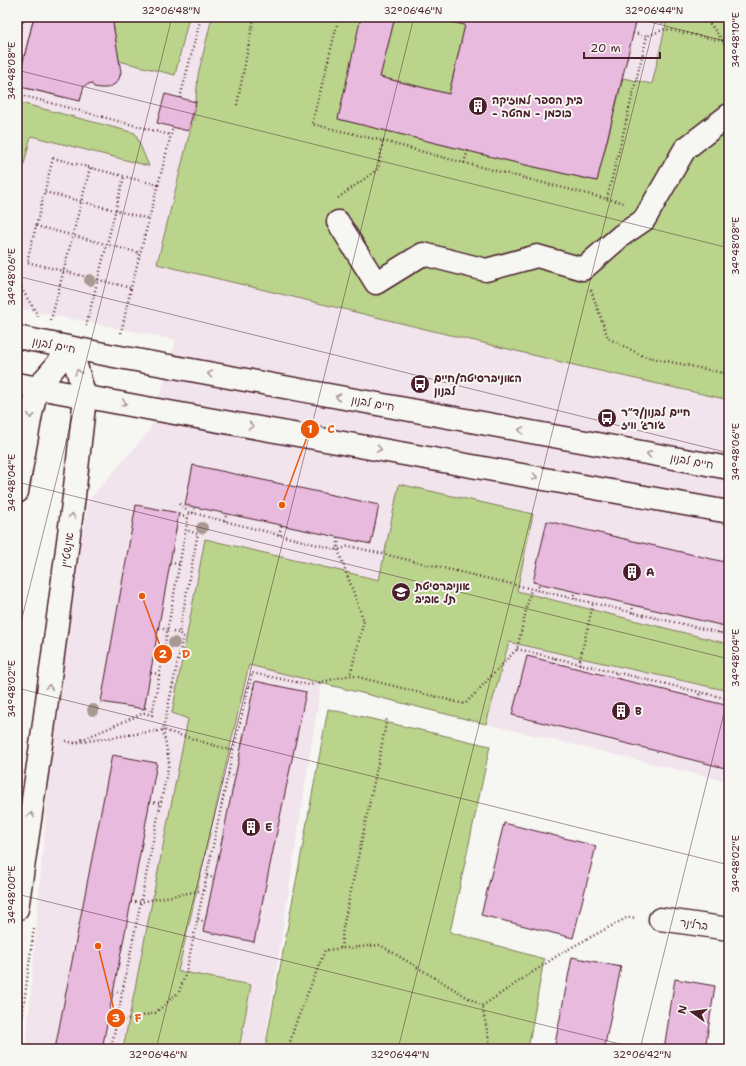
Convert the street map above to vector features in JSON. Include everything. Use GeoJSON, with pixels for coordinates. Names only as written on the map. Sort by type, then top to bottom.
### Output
{"type":"FeatureCollection","features":[{"type":"Feature","properties":{"kind":"main road"},"geometry":{"type":"LineString","coordinates":[[338,222],[376,283],[422,254],[486,270],[537,256],[583,269],[622,235],[644,220],[686,149],[729,114]]}},
{"type":"Feature","properties":{"kind":"main road","name":"חיים לבנון"},"geometry":{"type":"LineString","coordinates":[[17,337],[729,468]]}},
{"type":"Feature","properties":{"kind":"main road"},"geometry":{"type":"LineString","coordinates":[[27,386],[71,348]]}},
{"type":"Feature","properties":{"kind":"main road","name":"אינשטיין"},"geometry":{"type":"LineString","coordinates":[[17,909],[43,730],[74,496],[85,397],[71,348]]}},
{"type":"Feature","properties":{"kind":"main road"},"geometry":{"type":"LineString","coordinates":[[27,386],[729,512]]}},
{"type":"Feature","properties":{"kind":"main road"},"geometry":{"type":"LineString","coordinates":[[17,492],[31,414],[27,386]]}},
{"type":"Feature","properties":{"kind":"main road"},"geometry":{"type":"LineString","coordinates":[[17,463],[17,492]]}},
{"type":"Feature","properties":{"kind":"main road","name":"ברלינר"},"geometry":{"type":"LineString","coordinates":[[660,919],[729,929]]}},
{"type":"Feature","properties":{"kind":"path"},"geometry":{"type":"LineString","coordinates":[[17,46],[24,17]]}},
{"type":"Feature","properties":{"kind":"path"},"geometry":{"type":"LineString","coordinates":[[180,98],[201,17]]}},
{"type":"Feature","properties":{"kind":"path"},"geometry":{"type":"LineString","coordinates":[[237,105],[254,17]]}},
{"type":"Feature","properties":{"kind":"path"},"geometry":{"type":"LineString","coordinates":[[339,17],[312,124],[607,199],[647,36]]}},
{"type":"Feature","properties":{"kind":"path"},"geometry":{"type":"LineString","coordinates":[[705,17],[723,40],[729,51]]}},
{"type":"Feature","properties":{"kind":"path"},"geometry":{"type":"LineString","coordinates":[[633,33],[647,36],[665,29],[723,40]]}},
{"type":"Feature","properties":{"kind":"path"},"geometry":{"type":"LineString","coordinates":[[729,79],[727,88],[729,91]]}},
{"type":"Feature","properties":{"kind":"path"},"geometry":{"type":"LineString","coordinates":[[17,94],[170,135]]}},
{"type":"Feature","properties":{"kind":"path"},"geometry":{"type":"LineString","coordinates":[[120,336],[173,127]]}},
{"type":"Feature","properties":{"kind":"path"},"geometry":{"type":"LineString","coordinates":[[338,222],[328,204],[378,169],[383,141]]}},
{"type":"Feature","properties":{"kind":"path"},"geometry":{"type":"LineString","coordinates":[[464,163],[468,150]]}},
{"type":"Feature","properties":{"kind":"path"},"geometry":{"type":"LineString","coordinates":[[131,288],[27,262],[53,158],[158,185]]}},
{"type":"Feature","properties":{"kind":"path"},"geometry":{"type":"LineString","coordinates":[[50,322],[90,168]]}},
{"type":"Feature","properties":{"kind":"path"},"geometry":{"type":"LineString","coordinates":[[85,329],[124,177]]}},
{"type":"Feature","properties":{"kind":"path"},"geometry":{"type":"LineString","coordinates":[[45,192],[149,219]]}},
{"type":"Feature","properties":{"kind":"path"},"geometry":{"type":"LineString","coordinates":[[36,226],[140,253]]}},
{"type":"Feature","properties":{"kind":"path"},"geometry":{"type":"LineString","coordinates":[[583,269],[608,338],[644,356],[723,373],[729,371]]}},
{"type":"Feature","properties":{"kind":"path"},"geometry":{"type":"LineString","coordinates":[[17,281],[40,320]]}},
{"type":"Feature","properties":{"kind":"path"},"geometry":{"type":"LineString","coordinates":[[179,504],[189,512],[338,550],[349,546],[729,635]]}},
{"type":"Feature","properties":{"kind":"path"},"geometry":{"type":"LineString","coordinates":[[193,513],[195,507]]}},
{"type":"Feature","properties":{"kind":"path"},"geometry":{"type":"LineString","coordinates":[[189,512],[152,715],[144,713],[74,743],[163,730],[233,751]]}},
{"type":"Feature","properties":{"kind":"path"},"geometry":{"type":"LineString","coordinates":[[224,521],[226,514]]}},
{"type":"Feature","properties":{"kind":"path"},"geometry":{"type":"LineString","coordinates":[[179,516],[188,517]]}},
{"type":"Feature","properties":{"kind":"path"},"geometry":{"type":"LineString","coordinates":[[280,535],[281,525]]}},
{"type":"Feature","properties":{"kind":"path"},"geometry":{"type":"LineString","coordinates":[[111,1049],[169,762],[163,730],[183,637],[180,633],[198,534],[186,530]]}},
{"type":"Feature","properties":{"kind":"path"},"geometry":{"type":"LineString","coordinates":[[338,538],[338,550],[364,622],[350,676]]}},
{"type":"Feature","properties":{"kind":"path"},"geometry":{"type":"LineString","coordinates":[[170,563],[180,564]]}},
{"type":"Feature","properties":{"kind":"path"},"geometry":{"type":"LineString","coordinates":[[538,591],[539,584]]}},
{"type":"Feature","properties":{"kind":"path"},"geometry":{"type":"LineString","coordinates":[[116,1022],[155,1013],[179,992],[182,985],[198,919],[233,751],[252,673],[310,685],[350,676],[465,704],[516,649],[531,589]]}},
{"type":"Feature","properties":{"kind":"path"},"geometry":{"type":"LineString","coordinates":[[574,592],[574,599]]}},
{"type":"Feature","properties":{"kind":"path"},"geometry":{"type":"LineString","coordinates":[[579,664],[593,604]]}},
{"type":"Feature","properties":{"kind":"path"},"geometry":{"type":"LineString","coordinates":[[632,613],[633,605]]}},
{"type":"Feature","properties":{"kind":"path"},"geometry":{"type":"LineString","coordinates":[[719,633],[721,625]]}},
{"type":"Feature","properties":{"kind":"path"},"geometry":{"type":"LineString","coordinates":[[159,628],[168,630]]}},
{"type":"Feature","properties":{"kind":"path"},"geometry":{"type":"LineString","coordinates":[[173,632],[180,633]]}},
{"type":"Feature","properties":{"kind":"path"},"geometry":{"type":"LineString","coordinates":[[516,649],[729,699]]}},
{"type":"Feature","properties":{"kind":"path"},"geometry":{"type":"LineString","coordinates":[[554,663],[555,658]]}},
{"type":"Feature","properties":{"kind":"path"},"geometry":{"type":"LineString","coordinates":[[615,678],[616,672]]}},
{"type":"Feature","properties":{"kind":"path"},"geometry":{"type":"LineString","coordinates":[[151,673],[160,674]]}},
{"type":"Feature","properties":{"kind":"path"},"geometry":{"type":"LineString","coordinates":[[249,686],[254,688]]}},
{"type":"Feature","properties":{"kind":"path"},"geometry":{"type":"LineString","coordinates":[[698,699],[700,692]]}},
{"type":"Feature","properties":{"kind":"path"},"geometry":{"type":"LineString","coordinates":[[145,708],[153,710]]}},
{"type":"Feature","properties":{"kind":"path"},"geometry":{"type":"LineString","coordinates":[[341,948],[343,928],[387,718]]}},
{"type":"Feature","properties":{"kind":"path"},"geometry":{"type":"LineString","coordinates":[[228,774],[235,776]]}},
{"type":"Feature","properties":{"kind":"path"},"geometry":{"type":"LineString","coordinates":[[150,802],[160,803]]}},
{"type":"Feature","properties":{"kind":"path"},"geometry":{"type":"LineString","coordinates":[[207,876],[214,878]]}},
{"type":"Feature","properties":{"kind":"path"},"geometry":{"type":"LineString","coordinates":[[131,902],[140,902],[204,890]]}},
{"type":"Feature","properties":{"kind":"path"},"geometry":{"type":"LineString","coordinates":[[482,1006],[563,952],[628,917],[660,919]]}},
{"type":"Feature","properties":{"kind":"path"},"geometry":{"type":"LineString","coordinates":[[198,919],[205,922]]}},
{"type":"Feature","properties":{"kind":"path"},"geometry":{"type":"LineString","coordinates":[[288,1049],[295,1026],[325,950],[380,945],[482,1006],[491,1049]]}},
{"type":"Feature","properties":{"kind":"path"},"geometry":{"type":"LineString","coordinates":[[113,991],[122,993]]}},
{"type":"Feature","properties":{"kind":"shaded area","name":"אוניברסיטת תל אביב"},"geometry":{"type":"Polygon","coordinates":[[[17,17],[729,17],[729,782],[321,684],[264,1049],[26,1049],[56,692],[88,501],[150,430],[176,340],[17,308],[17,17]]]}},
{"type":"Feature","properties":{"kind":"green space"},"geometry":{"type":"Polygon","coordinates":[[[112,17],[189,17],[175,75],[119,61],[112,17]]]}},
{"type":"Feature","properties":{"kind":"green space"},"geometry":{"type":"Polygon","coordinates":[[[212,17],[363,17],[338,119],[597,181],[623,78],[652,84],[666,24],[633,17],[729,17],[729,79],[727,88],[729,91],[729,245],[725,261],[729,268],[729,400],[578,366],[157,264],[195,111],[198,75],[212,17]]]}},
{"type":"Feature","properties":{"kind":"green space"},"geometry":{"type":"Polygon","coordinates":[[[395,17],[430,17],[465,25],[449,94],[380,77],[395,17]]]}},
{"type":"Feature","properties":{"kind":"green space"},"geometry":{"type":"Polygon","coordinates":[[[17,102],[135,133],[149,166],[31,136],[17,192],[17,102]]]}},
{"type":"Feature","properties":{"kind":"green space"},"geometry":{"type":"Polygon","coordinates":[[[399,484],[533,514],[517,591],[729,644],[729,691],[509,642],[486,724],[249,665],[178,971],[251,985],[239,1049],[123,1049],[188,719],[172,713],[205,539],[379,580],[399,484]]]}},
{"type":"Feature","properties":{"kind":"green space"},"geometry":{"type":"Polygon","coordinates":[[[328,709],[490,746],[450,932],[544,959],[528,1049],[265,1049],[328,709]]]}},
{"type":"Feature","properties":{"kind":"building"},"geometry":{"type":"Polygon","coordinates":[[[34,17],[65,17],[54,61],[88,69],[80,101],[17,86],[34,17]]]}},
{"type":"Feature","properties":{"kind":"building"},"geometry":{"type":"Polygon","coordinates":[[[34,17],[112,17],[121,72],[119,79],[115,84],[107,88],[94,87],[91,83],[84,86],[80,101],[17,86],[34,17]]]}},
{"type":"Feature","properties":{"kind":"building","name":"בית הספר למוזיקה - בוכמן - מהטה"},"geometry":{"type":"Polygon","coordinates":[[[361,17],[395,17],[380,77],[449,94],[465,25],[430,17],[637,18],[597,181],[338,119],[361,17]]]}},
{"type":"Feature","properties":{"kind":"building"},"geometry":{"type":"Polygon","coordinates":[[[165,94],[196,102],[188,131],[157,123],[165,94]]]}},
{"type":"Feature","properties":{"kind":"building"},"geometry":{"type":"Polygon","coordinates":[[[193,465],[379,505],[371,544],[185,505],[193,465]]]}},
{"type":"Feature","properties":{"kind":"building"},"geometry":{"type":"Polygon","coordinates":[[[136,505],[179,513],[144,709],[101,702],[136,505]]]}},
{"type":"Feature","properties":{"kind":"building","name":"A"},"geometry":{"type":"Polygon","coordinates":[[[547,521],[729,563],[729,627],[533,582],[547,521]]]}},
{"type":"Feature","properties":{"kind":"building","name":"B"},"geometry":{"type":"Polygon","coordinates":[[[527,656],[729,706],[729,769],[512,715],[527,656]]]}},
{"type":"Feature","properties":{"kind":"building","name":"E"},"geometry":{"type":"Polygon","coordinates":[[[255,681],[306,692],[254,942],[203,931],[255,681]]]}},
{"type":"Feature","properties":{"kind":"building"},"geometry":{"type":"Polygon","coordinates":[[[112,755],[157,763],[131,902],[102,1049],[55,1049],[112,755]]]}},
{"type":"Feature","properties":{"kind":"building"},"geometry":{"type":"Polygon","coordinates":[[[504,823],[596,846],[573,938],[481,915],[504,823]]]}},
{"type":"Feature","properties":{"kind":"building"},"geometry":{"type":"Polygon","coordinates":[[[572,957],[621,967],[604,1049],[554,1049],[572,957]]]}},
{"type":"Feature","properties":{"kind":"building"},"geometry":{"type":"Polygon","coordinates":[[[675,979],[715,986],[705,1049],[664,1049],[675,979]]]}},
{"type":"Feature","properties":{"kind":"place","name":"בית הספר למוזיקה - בוכמן - מהטה"},"geometry":{"type":"Point","coordinates":[478,106]}},
{"type":"Feature","properties":{"kind":"place","name":"האוניברסיטה/חיים לבנון"},"geometry":{"type":"Point","coordinates":[420,384]}},
{"type":"Feature","properties":{"kind":"place","name":"חיים לבנון/ד״ר ג׳ורג׳ וויז"},"geometry":{"type":"Point","coordinates":[607,418]}},
{"type":"Feature","properties":{"kind":"place","name":"C"},"geometry":{"type":"Point","coordinates":[282,505]}},
{"type":"Feature","properties":{"kind":"place","name":"A"},"geometry":{"type":"Point","coordinates":[632,572]}},
{"type":"Feature","properties":{"kind":"place","name":"אוניברסיטת תל אביב"},"geometry":{"type":"Point","coordinates":[401,592]}},
{"type":"Feature","properties":{"kind":"place","name":"D"},"geometry":{"type":"Point","coordinates":[142,596]}},
{"type":"Feature","properties":{"kind":"place","name":"B"},"geometry":{"type":"Point","coordinates":[621,711]}},
{"type":"Feature","properties":{"kind":"place","name":"E"},"geometry":{"type":"Point","coordinates":[251,827]}},
{"type":"Feature","properties":{"kind":"place","name":"F"},"geometry":{"type":"Point","coordinates":[98,946]}}]}
